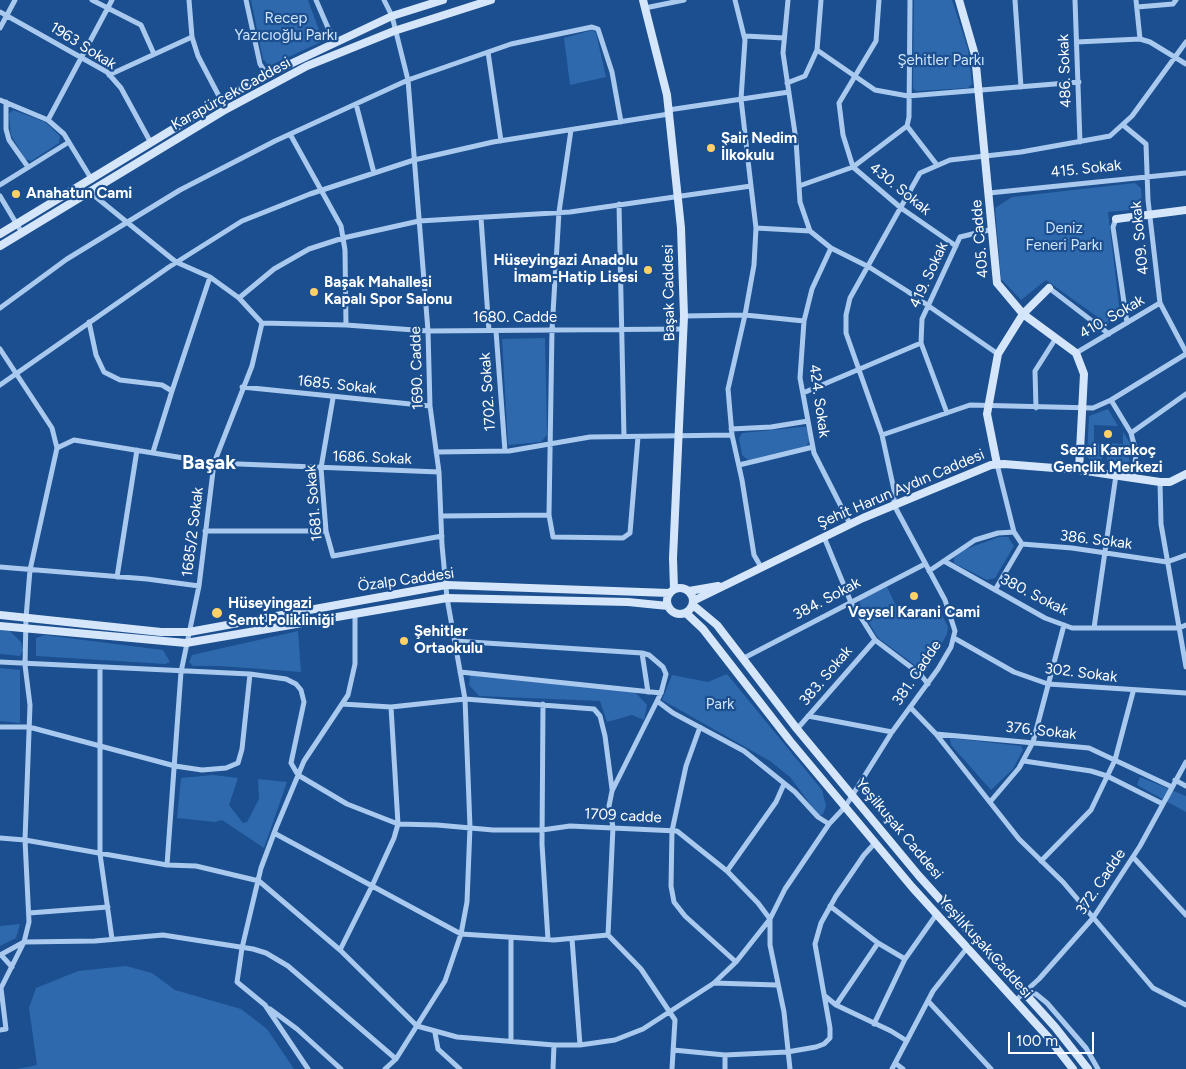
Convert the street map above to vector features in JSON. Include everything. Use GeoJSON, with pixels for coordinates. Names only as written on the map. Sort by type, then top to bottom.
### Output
{"type":"FeatureCollection","features":[{"type":"Feature","properties":{"kind":"main road","name":"Karapürçek Caddesi"},"geometry":{"type":"LineString","coordinates":[[0,234],[92,180],[221,100],[267,75],[392,16],[443,0]]}},
{"type":"Feature","properties":{"kind":"main road","name":"Karapürçek Caddesi"},"geometry":{"type":"LineString","coordinates":[[0,246],[223,112],[307,66],[394,31],[473,3],[491,0]]}},
{"type":"Feature","properties":{"kind":"main road","name":"405. Cadde"},"geometry":{"type":"LineString","coordinates":[[959,0],[975,56],[993,229],[996,283],[1024,314],[1076,352]]}},
{"type":"Feature","properties":{"kind":"main road","name":"Başak Caddesi"},"geometry":{"type":"LineString","coordinates":[[644,4],[668,112],[682,228],[684,329],[671,591]]}},
{"type":"Feature","properties":{"kind":"main road"},"geometry":{"type":"LineString","coordinates":[[1116,219],[1150,213],[1186,210]]}},
{"type":"Feature","properties":{"kind":"main road"},"geometry":{"type":"LineString","coordinates":[[997,464],[987,422],[998,354],[1024,314],[1049,288]]}},
{"type":"Feature","properties":{"kind":"main road"},"geometry":{"type":"LineString","coordinates":[[1076,352],[1084,374],[1079,470]]}},
{"type":"Feature","properties":{"kind":"main road","name":"Şehit Harun Aydın Caddesi"},"geometry":{"type":"LineString","coordinates":[[693,603],[724,585],[850,524],[997,464],[1079,470],[1160,482],[1170,482],[1186,474]]}},
{"type":"Feature","properties":{"kind":"main road","name":"Özalp Caddesi"},"geometry":{"type":"LineString","coordinates":[[0,615],[161,632],[189,632],[446,585],[671,591]]}},
{"type":"Feature","properties":{"kind":"main road","name":"Şehit Harun Aydın Caddesi"},"geometry":{"type":"LineString","coordinates":[[689,591],[724,585]]}},
{"type":"Feature","properties":{"kind":"main road"},"geometry":{"type":"LineString","coordinates":[[681,588],[689,591],[693,603],[686,612],[674,612],[668,606],[667,598],[671,591],[681,588]]}},
{"type":"Feature","properties":{"kind":"main road","name":"Özalp Caddesi"},"geometry":{"type":"LineString","coordinates":[[0,626],[25,630],[186,643],[447,598],[628,602],[668,606]]}},
{"type":"Feature","properties":{"kind":"main road","name":"Yeşilkuşak Caddesi"},"geometry":{"type":"LineString","coordinates":[[693,603],[717,625],[797,729],[852,795],[984,950],[1024,992],[1088,1069]]}},
{"type":"Feature","properties":{"kind":"main road","name":"Yeşil Kuşak Caddesi"},"geometry":{"type":"LineString","coordinates":[[686,612],[699,624],[875,843],[936,915],[1048,1037],[1073,1069]]}},
{"type":"Feature","properties":{"kind":"street"},"geometry":{"type":"LineString","coordinates":[[0,28],[15,0]]}},
{"type":"Feature","properties":{"kind":"street"},"geometry":{"type":"LineString","coordinates":[[92,0],[141,25],[154,54]]}},
{"type":"Feature","properties":{"kind":"street"},"geometry":{"type":"LineString","coordinates":[[48,120],[112,0]]}},
{"type":"Feature","properties":{"kind":"street"},"geometry":{"type":"LineString","coordinates":[[189,0],[192,38],[198,56],[221,100]]}},
{"type":"Feature","properties":{"kind":"street"},"geometry":{"type":"LineString","coordinates":[[246,0],[260,64],[267,75]]}},
{"type":"Feature","properties":{"kind":"street"},"geometry":{"type":"LineString","coordinates":[[316,0],[335,44]]}},
{"type":"Feature","properties":{"kind":"street","name":"1690. Cadde"},"geometry":{"type":"LineString","coordinates":[[384,0],[392,16],[394,31],[408,80],[428,331],[430,406],[439,472],[447,598],[465,699],[470,827],[467,902],[461,934],[445,981],[396,1059],[386,1069]]}},
{"type":"Feature","properties":{"kind":"street"},"geometry":{"type":"LineString","coordinates":[[644,4],[684,0]]}},
{"type":"Feature","properties":{"kind":"street"},"geometry":{"type":"LineString","coordinates":[[735,0],[745,36],[741,99],[756,228],[754,265],[728,389],[732,435],[754,555],[761,567]]}},
{"type":"Feature","properties":{"kind":"street"},"geometry":{"type":"LineString","coordinates":[[788,0],[783,53],[796,140],[800,202],[810,231],[831,248],[869,267],[998,354]]}},
{"type":"Feature","properties":{"kind":"street"},"geometry":{"type":"LineString","coordinates":[[787,83],[805,76],[816,50],[821,0]]}},
{"type":"Feature","properties":{"kind":"street","name":"430. Sokak"},"geometry":{"type":"LineString","coordinates":[[879,0],[876,41],[839,103],[843,135],[853,166],[900,208],[956,246]]}},
{"type":"Feature","properties":{"kind":"street"},"geometry":{"type":"LineString","coordinates":[[910,0],[907,126],[937,165]]}},
{"type":"Feature","properties":{"kind":"street"},"geometry":{"type":"LineString","coordinates":[[1014,0],[1021,88]]}},
{"type":"Feature","properties":{"kind":"street","name":"486. Sokak"},"geometry":{"type":"LineString","coordinates":[[1075,0],[1080,142]]}},
{"type":"Feature","properties":{"kind":"street"},"geometry":{"type":"LineString","coordinates":[[1136,0],[1140,40]]}},
{"type":"Feature","properties":{"kind":"street"},"geometry":{"type":"LineString","coordinates":[[1137,8],[1173,4],[1176,0]]}},
{"type":"Feature","properties":{"kind":"street","name":"1963 Sokak"},"geometry":{"type":"LineString","coordinates":[[0,12],[110,75],[120,88],[151,144]]}},
{"type":"Feature","properties":{"kind":"street"},"geometry":{"type":"LineString","coordinates":[[0,308],[67,259],[180,190],[290,134],[408,80],[512,44],[592,27],[598,30],[612,72],[621,122]]}},
{"type":"Feature","properties":{"kind":"street"},"geometry":{"type":"LineString","coordinates":[[745,36],[784,38]]}},
{"type":"Feature","properties":{"kind":"street"},"geometry":{"type":"LineString","coordinates":[[110,75],[192,38]]}},
{"type":"Feature","properties":{"kind":"street"},"geometry":{"type":"LineString","coordinates":[[1077,42],[1140,40],[1150,42],[1186,64]]}},
{"type":"Feature","properties":{"kind":"street"},"geometry":{"type":"LineString","coordinates":[[894,505],[894,490],[882,435],[846,333],[846,315],[850,298],[920,173],[950,160],[1110,136],[1132,116],[1186,42]]}},
{"type":"Feature","properties":{"kind":"street"},"geometry":{"type":"LineString","coordinates":[[816,50],[875,90],[908,96],[979,92],[1079,82]]}},
{"type":"Feature","properties":{"kind":"street"},"geometry":{"type":"LineString","coordinates":[[488,52],[501,141]]}},
{"type":"Feature","properties":{"kind":"street"},"geometry":{"type":"LineString","coordinates":[[0,385],[176,262],[242,221],[321,191],[414,160],[501,141],[789,92]]}},
{"type":"Feature","properties":{"kind":"street"},"geometry":{"type":"LineString","coordinates":[[0,100],[48,120],[64,134],[92,180]]}},
{"type":"Feature","properties":{"kind":"street"},"geometry":{"type":"LineString","coordinates":[[6,102],[6,129],[9,140],[28,167]]}},
{"type":"Feature","properties":{"kind":"street"},"geometry":{"type":"LineString","coordinates":[[356,104],[374,173]]}},
{"type":"Feature","properties":{"kind":"street","name":"409. Sokak"},"geometry":{"type":"LineString","coordinates":[[1123,125],[1146,144],[1150,213],[1160,304],[1186,353]]}},
{"type":"Feature","properties":{"kind":"street"},"geometry":{"type":"LineString","coordinates":[[799,186],[853,166],[907,126]]}},
{"type":"Feature","properties":{"kind":"street"},"geometry":{"type":"LineString","coordinates":[[571,130],[559,212],[552,330],[549,515],[553,537],[623,538],[630,533],[638,436]]}},
{"type":"Feature","properties":{"kind":"street"},"geometry":{"type":"LineString","coordinates":[[290,134],[341,226],[346,325]]}},
{"type":"Feature","properties":{"kind":"street"},"geometry":{"type":"LineString","coordinates":[[0,185],[69,142]]}},
{"type":"Feature","properties":{"kind":"street","name":"415. Sokak"},"geometry":{"type":"LineString","coordinates":[[989,193],[1147,175],[1186,173]]}},
{"type":"Feature","properties":{"kind":"street"},"geometry":{"type":"LineString","coordinates":[[239,298],[274,269],[308,249],[343,238],[420,222],[559,212],[751,186]]}},
{"type":"Feature","properties":{"kind":"street"},"geometry":{"type":"LineString","coordinates":[[91,193],[176,262],[210,277],[239,298],[262,323]]}},
{"type":"Feature","properties":{"kind":"street"},"geometry":{"type":"LineString","coordinates":[[0,196],[22,233]]}},
{"type":"Feature","properties":{"kind":"street"},"geometry":{"type":"LineString","coordinates":[[619,204],[624,437]]}},
{"type":"Feature","properties":{"kind":"street"},"geometry":{"type":"LineString","coordinates":[[481,218],[489,331]]}},
{"type":"Feature","properties":{"kind":"street"},"geometry":{"type":"LineString","coordinates":[[1116,219],[1113,227],[1126,323]]}},
{"type":"Feature","properties":{"kind":"street"},"geometry":{"type":"LineString","coordinates":[[756,228],[810,231]]}},
{"type":"Feature","properties":{"kind":"street","name":"419. Sokak"},"geometry":{"type":"LineString","coordinates":[[947,413],[921,343],[922,319],[960,237],[993,229]]}},
{"type":"Feature","properties":{"kind":"street","name":"424. Sokak"},"geometry":{"type":"LineString","coordinates":[[831,248],[812,289],[804,321],[800,378],[813,447],[850,524]]}},
{"type":"Feature","properties":{"kind":"street"},"geometry":{"type":"LineString","coordinates":[[153,452],[210,277]]}},
{"type":"Feature","properties":{"kind":"street"},"geometry":{"type":"LineString","coordinates":[[1049,288],[1109,334]]}},
{"type":"Feature","properties":{"kind":"street","name":"410. Sokak"},"geometry":{"type":"LineString","coordinates":[[1076,352],[1160,304]]}},
{"type":"Feature","properties":{"kind":"street"},"geometry":{"type":"LineString","coordinates":[[684,316],[745,315],[804,321]]}},
{"type":"Feature","properties":{"kind":"street"},"geometry":{"type":"LineString","coordinates":[[89,322],[96,355],[104,372],[120,380],[162,385],[172,392]]}},
{"type":"Feature","properties":{"kind":"street","name":"1680. Cadde"},"geometry":{"type":"LineString","coordinates":[[262,323],[346,325],[428,331],[684,329]]}},
{"type":"Feature","properties":{"kind":"street","name":"1685/2 Sokak"},"geometry":{"type":"LineString","coordinates":[[167,864],[181,672],[199,586],[214,463],[242,387],[252,366],[262,323]]}},
{"type":"Feature","properties":{"kind":"street","name":"1702. Sokak"},"geometry":{"type":"LineString","coordinates":[[496,331],[504,452]]}},
{"type":"Feature","properties":{"kind":"street"},"geometry":{"type":"LineString","coordinates":[[1036,408],[1035,371],[1056,338]]}},
{"type":"Feature","properties":{"kind":"street"},"geometry":{"type":"LineString","coordinates":[[802,393],[921,343]]}},
{"type":"Feature","properties":{"kind":"street"},"geometry":{"type":"LineString","coordinates":[[0,349],[17,372],[52,428],[57,448],[30,570],[25,630],[25,665],[30,705],[25,840],[29,913],[24,942],[1,988],[6,1029],[0,1030]]}},
{"type":"Feature","properties":{"kind":"street"},"geometry":{"type":"LineString","coordinates":[[882,435],[970,405],[988,407],[1093,408],[1111,400],[1186,353]]}},
{"type":"Feature","properties":{"kind":"street","name":"1685. Sokak"},"geometry":{"type":"LineString","coordinates":[[242,387],[333,398],[430,406]]}},
{"type":"Feature","properties":{"kind":"street"},"geometry":{"type":"LineString","coordinates":[[1131,433],[1186,394]]}},
{"type":"Feature","properties":{"kind":"street","name":"1681. Sokak"},"geometry":{"type":"LineString","coordinates":[[333,398],[321,468],[326,532],[332,556],[442,536]]}},
{"type":"Feature","properties":{"kind":"street"},"geometry":{"type":"LineString","coordinates":[[1111,400],[1131,433],[1136,452],[1134,477]]}},
{"type":"Feature","properties":{"kind":"street"},"geometry":{"type":"LineString","coordinates":[[732,428],[770,427],[808,421]]}},
{"type":"Feature","properties":{"kind":"street"},"geometry":{"type":"LineString","coordinates":[[436,452],[504,452],[590,437],[732,435]]}},
{"type":"Feature","properties":{"kind":"street","name":"1686. Sokak"},"geometry":{"type":"LineString","coordinates":[[57,448],[74,440],[214,463],[439,472]]}},
{"type":"Feature","properties":{"kind":"street"},"geometry":{"type":"LineString","coordinates":[[739,465],[813,447]]}},
{"type":"Feature","properties":{"kind":"street"},"geometry":{"type":"LineString","coordinates":[[117,577],[137,450]]}},
{"type":"Feature","properties":{"kind":"street"},"geometry":{"type":"LineString","coordinates":[[995,590],[1022,544],[1014,532],[997,464]]}},
{"type":"Feature","properties":{"kind":"street"},"geometry":{"type":"LineString","coordinates":[[1094,628],[1116,475]]}},
{"type":"Feature","properties":{"kind":"street"},"geometry":{"type":"LineString","coordinates":[[1160,482],[1162,524],[1167,562],[1186,667]]}},
{"type":"Feature","properties":{"kind":"street","name":"381. Cadde"},"geometry":{"type":"LineString","coordinates":[[770,919],[785,889],[829,824],[845,807],[892,732],[928,684],[952,647],[955,631],[945,600],[894,505]]}},
{"type":"Feature","properties":{"kind":"street"},"geometry":{"type":"LineString","coordinates":[[441,516],[549,515]]}},
{"type":"Feature","properties":{"kind":"street"},"geometry":{"type":"LineString","coordinates":[[206,531],[326,532]]}},
{"type":"Feature","properties":{"kind":"street"},"geometry":{"type":"LineString","coordinates":[[929,571],[975,540],[998,533],[1014,532]]}},
{"type":"Feature","properties":{"kind":"street"},"geometry":{"type":"LineString","coordinates":[[824,537],[850,600],[875,640],[920,674],[928,684]]}},
{"type":"Feature","properties":{"kind":"street","name":"386. Sokak"},"geometry":{"type":"LineString","coordinates":[[1022,544],[1104,552],[1167,562]]}},
{"type":"Feature","properties":{"kind":"street"},"geometry":{"type":"LineString","coordinates":[[1167,562],[1186,555]]}},
{"type":"Feature","properties":{"kind":"street","name":"380. Sokak"},"geometry":{"type":"LineString","coordinates":[[944,561],[1045,618],[1072,628],[1179,628]]}},
{"type":"Feature","properties":{"kind":"street","name":"384. Sokak"},"geometry":{"type":"LineString","coordinates":[[742,659],[850,600],[925,564]]}},
{"type":"Feature","properties":{"kind":"street"},"geometry":{"type":"LineString","coordinates":[[0,567],[199,586]]}},
{"type":"Feature","properties":{"kind":"street"},"geometry":{"type":"LineString","coordinates":[[341,1069],[297,1029],[236,982],[242,948],[259,881],[274,833],[304,761],[348,695],[355,664],[355,613]]}},
{"type":"Feature","properties":{"kind":"street"},"geometry":{"type":"LineString","coordinates":[[990,802],[1024,760],[1033,742],[1064,625]]}},
{"type":"Feature","properties":{"kind":"street"},"geometry":{"type":"LineString","coordinates":[[1179,628],[1186,625]]}},
{"type":"Feature","properties":{"kind":"street","name":"302. Sokak"},"geometry":{"type":"LineString","coordinates":[[954,638],[1014,672],[1048,684],[1133,692],[1186,693]]}},
{"type":"Feature","properties":{"kind":"street","name":"383. Sokak"},"geometry":{"type":"LineString","coordinates":[[797,729],[875,640]]}},
{"type":"Feature","properties":{"kind":"street"},"geometry":{"type":"LineString","coordinates":[[454,641],[642,653],[663,667],[666,674],[661,693],[612,790],[609,806],[613,827],[608,935],[641,969],[675,1020],[672,1069]]}},
{"type":"Feature","properties":{"kind":"street"},"geometry":{"type":"LineString","coordinates":[[642,653],[648,692]]}},
{"type":"Feature","properties":{"kind":"street"},"geometry":{"type":"LineString","coordinates":[[0,662],[25,665],[250,674],[286,679],[296,684],[301,690],[303,708],[291,757],[298,775]]}},
{"type":"Feature","properties":{"kind":"street"},"geometry":{"type":"LineString","coordinates":[[100,668],[100,854],[112,939]]}},
{"type":"Feature","properties":{"kind":"street"},"geometry":{"type":"LineString","coordinates":[[460,672],[661,693]]}},
{"type":"Feature","properties":{"kind":"street"},"geometry":{"type":"LineString","coordinates":[[0,727],[28,727],[175,766],[202,770],[226,768],[238,764],[242,749],[250,674]]}},
{"type":"Feature","properties":{"kind":"street"},"geometry":{"type":"LineString","coordinates":[[1041,861],[1091,810],[1115,760],[1133,692]]}},
{"type":"Feature","properties":{"kind":"street"},"geometry":{"type":"LineString","coordinates":[[342,704],[391,707],[465,699],[594,709],[600,716],[612,790]]}},
{"type":"Feature","properties":{"kind":"street"},"geometry":{"type":"LineString","coordinates":[[657,701],[744,751],[784,784],[818,817],[829,824]]}},
{"type":"Feature","properties":{"kind":"street"},"geometry":{"type":"LineString","coordinates":[[543,704],[542,830],[548,940]]}},
{"type":"Feature","properties":{"kind":"street"},"geometry":{"type":"LineString","coordinates":[[340,950],[372,886],[394,838],[398,824],[391,707]]}},
{"type":"Feature","properties":{"kind":"street"},"geometry":{"type":"LineString","coordinates":[[910,707],[936,734],[1019,839],[1093,918],[1153,988],[1186,1005]]}},
{"type":"Feature","properties":{"kind":"street"},"geometry":{"type":"LineString","coordinates":[[808,716],[892,732]]}},
{"type":"Feature","properties":{"kind":"street"},"geometry":{"type":"LineString","coordinates":[[700,727],[686,766],[672,831],[671,886],[674,902],[685,916],[736,962]]}},
{"type":"Feature","properties":{"kind":"street","name":"376. Sokak"},"geometry":{"type":"LineString","coordinates":[[936,734],[1089,748],[1172,788]]}},
{"type":"Feature","properties":{"kind":"street"},"geometry":{"type":"LineString","coordinates":[[1024,760],[1082,769],[1107,776],[1163,804]]}},
{"type":"Feature","properties":{"kind":"street","name":"372. Cadde"},"geometry":{"type":"LineString","coordinates":[[1015,1001],[1093,918],[1134,857],[1186,762]]}},
{"type":"Feature","properties":{"kind":"street","name":"1709 cadde"},"geometry":{"type":"LineString","coordinates":[[298,775],[347,804],[398,824],[470,827],[493,830],[542,830],[570,826],[677,831],[726,871],[758,903],[770,919]]}},
{"type":"Feature","properties":{"kind":"street"},"geometry":{"type":"LineString","coordinates":[[1175,780],[1186,786]]}},
{"type":"Feature","properties":{"kind":"street"},"geometry":{"type":"LineString","coordinates":[[726,871],[776,802],[784,784]]}},
{"type":"Feature","properties":{"kind":"street"},"geometry":{"type":"LineString","coordinates":[[274,833],[461,934],[511,939],[548,940],[608,935]]}},
{"type":"Feature","properties":{"kind":"street"},"geometry":{"type":"LineString","coordinates":[[0,838],[25,840],[167,864],[196,866],[259,881],[340,950],[416,1026],[435,1033],[457,1037],[554,1045],[580,1045],[615,1040],[643,1030],[714,983],[736,962],[770,919]]}},
{"type":"Feature","properties":{"kind":"street"},"geometry":{"type":"LineString","coordinates":[[673,1050],[725,1055],[787,1052],[816,1047],[824,1044],[830,1038],[825,996],[815,944],[821,923],[830,906],[864,855],[875,843]]}},
{"type":"Feature","properties":{"kind":"street"},"geometry":{"type":"LineString","coordinates":[[1134,857],[1186,915]]}},
{"type":"Feature","properties":{"kind":"street"},"geometry":{"type":"LineString","coordinates":[[830,906],[878,943],[906,959]]}},
{"type":"Feature","properties":{"kind":"street"},"geometry":{"type":"LineString","coordinates":[[29,913],[108,907]]}},
{"type":"Feature","properties":{"kind":"street"},"geometry":{"type":"LineString","coordinates":[[874,1024],[906,959],[936,915]]}},
{"type":"Feature","properties":{"kind":"street"},"geometry":{"type":"LineString","coordinates":[[770,919],[770,946],[784,1012],[790,1069]]}},
{"type":"Feature","properties":{"kind":"street"},"geometry":{"type":"LineString","coordinates":[[12,967],[0,955],[24,942],[163,935],[266,953],[288,966],[396,1059]]}},
{"type":"Feature","properties":{"kind":"street"},"geometry":{"type":"LineString","coordinates":[[510,1041],[511,939]]}},
{"type":"Feature","properties":{"kind":"street"},"geometry":{"type":"LineString","coordinates":[[572,939],[580,1045]]}},
{"type":"Feature","properties":{"kind":"street"},"geometry":{"type":"LineString","coordinates":[[836,1006],[878,943]]}},
{"type":"Feature","properties":{"kind":"street"},"geometry":{"type":"LineString","coordinates":[[892,1069],[934,991],[967,948]]}},
{"type":"Feature","properties":{"kind":"street"},"geometry":{"type":"LineString","coordinates":[[714,983],[777,985]]}},
{"type":"Feature","properties":{"kind":"street"},"geometry":{"type":"LineString","coordinates":[[1024,992],[1036,994],[1047,1003],[1086,1048],[1098,1069]]}},
{"type":"Feature","properties":{"kind":"street"},"geometry":{"type":"LineString","coordinates":[[825,996],[836,1006],[907,1041]]}},
{"type":"Feature","properties":{"kind":"street"},"geometry":{"type":"LineString","coordinates":[[928,1001],[990,1069]]}},
{"type":"Feature","properties":{"kind":"street"},"geometry":{"type":"LineString","coordinates":[[265,1006],[308,1069]]}},
{"type":"Feature","properties":{"kind":"street"},"geometry":{"type":"LineString","coordinates":[[435,1033],[438,1048],[460,1069]]}},
{"type":"Feature","properties":{"kind":"street"},"geometry":{"type":"LineString","coordinates":[[553,1069],[554,1045]]}},
{"type":"Feature","properties":{"kind":"street"},"geometry":{"type":"LineString","coordinates":[[725,1055],[725,1069]]}},
{"type":"Feature","properties":{"kind":"street"},"geometry":{"type":"LineString","coordinates":[[895,1063],[903,1069]]}},
{"type":"Feature","properties":{"kind":"green space","name":"Recep Yazıcıoğlu Parkı"},"geometry":{"type":"Polygon","coordinates":[[[251,0],[308,0],[323,41],[269,66],[263,59],[251,0]]]}},
{"type":"Feature","properties":{"kind":"green space","name":"Şehitler Parkı"},"geometry":{"type":"Polygon","coordinates":[[[914,0],[952,0],[968,49],[972,84],[968,88],[916,91],[913,88],[914,0]]]}},
{"type":"Feature","properties":{"kind":"green space"},"geometry":{"type":"Polygon","coordinates":[[[593,30],[596,33],[606,77],[570,85],[564,38],[593,30]]]}},
{"type":"Feature","properties":{"kind":"green space"},"geometry":{"type":"Polygon","coordinates":[[[13,110],[45,122],[60,136],[59,143],[31,161],[25,159],[11,135],[9,114],[13,110]]]}},
{"type":"Feature","properties":{"kind":"green space","name":"Deniz Feneri Parkı"},"geometry":{"type":"Polygon","coordinates":[[[1135,183],[1141,188],[1142,209],[1108,212],[1120,314],[1116,323],[1106,323],[1046,280],[1021,300],[1001,279],[995,208],[1012,197],[1135,183]]]}},
{"type":"Feature","properties":{"kind":"green space"},"geometry":{"type":"Polygon","coordinates":[[[545,338],[547,435],[541,442],[508,445],[502,339],[545,338]]]}},
{"type":"Feature","properties":{"kind":"green space"},"geometry":{"type":"Polygon","coordinates":[[[1108,409],[1118,426],[1094,425],[1094,443],[1103,444],[1102,460],[1089,459],[1087,456],[1089,416],[1108,409]]]}},
{"type":"Feature","properties":{"kind":"green space"},"geometry":{"type":"Polygon","coordinates":[[[806,427],[810,440],[806,446],[748,460],[742,455],[739,438],[742,433],[806,427]]]}},
{"type":"Feature","properties":{"kind":"green space"},"geometry":{"type":"Polygon","coordinates":[[[1123,432],[1130,443],[1129,462],[1107,460],[1108,443],[1123,444],[1123,432]]]}},
{"type":"Feature","properties":{"kind":"green space"},"geometry":{"type":"Polygon","coordinates":[[[999,537],[1008,537],[1014,546],[995,578],[987,580],[954,563],[954,558],[963,550],[999,537]]]}},
{"type":"Feature","properties":{"kind":"green space"},"geometry":{"type":"Polygon","coordinates":[[[887,587],[902,618],[938,607],[948,627],[947,634],[927,671],[923,671],[878,638],[859,606],[860,599],[887,587]]]}},
{"type":"Feature","properties":{"kind":"green space"},"geometry":{"type":"Polygon","coordinates":[[[0,630],[10,631],[21,642],[23,650],[20,656],[0,654],[0,630]]]}},
{"type":"Feature","properties":{"kind":"green space"},"geometry":{"type":"Polygon","coordinates":[[[298,631],[301,672],[193,666],[189,662],[192,655],[298,631]]]}},
{"type":"Feature","properties":{"kind":"green space"},"geometry":{"type":"Polygon","coordinates":[[[44,635],[163,650],[170,662],[165,664],[36,656],[36,638],[44,635]]]}},
{"type":"Feature","properties":{"kind":"green space"},"geometry":{"type":"Polygon","coordinates":[[[0,668],[20,670],[20,723],[0,721],[0,668]]]}},
{"type":"Feature","properties":{"kind":"green space","name":"Park"},"geometry":{"type":"Polygon","coordinates":[[[727,674],[822,790],[826,806],[823,814],[819,816],[790,777],[770,761],[662,700],[672,675],[708,682],[727,674]]]}},
{"type":"Feature","properties":{"kind":"green space"},"geometry":{"type":"Polygon","coordinates":[[[470,675],[635,692],[647,705],[644,720],[632,715],[607,722],[600,701],[479,696],[469,685],[470,675]]]}},
{"type":"Feature","properties":{"kind":"green space"},"geometry":{"type":"Polygon","coordinates":[[[950,738],[1021,746],[1023,750],[1013,769],[991,790],[951,745],[950,738]]]}},
{"type":"Feature","properties":{"kind":"green space"},"geometry":{"type":"Polygon","coordinates":[[[213,775],[238,778],[229,805],[243,823],[247,822],[259,799],[258,779],[287,782],[264,848],[222,820],[215,822],[177,818],[181,778],[213,775]]]}},
{"type":"Feature","properties":{"kind":"green space"},"geometry":{"type":"Polygon","coordinates":[[[1140,777],[1186,796],[1186,812],[1137,785],[1140,777]]]}},
{"type":"Feature","properties":{"kind":"green space"},"geometry":{"type":"Polygon","coordinates":[[[20,924],[16,938],[0,946],[0,926],[20,924]]]}},
{"type":"Feature","properties":{"kind":"green space"},"geometry":{"type":"Polygon","coordinates":[[[126,966],[152,973],[175,990],[241,1009],[267,1029],[294,1069],[17,1069],[37,1065],[29,1008],[36,988],[78,971],[126,966]]]}},
{"type":"Feature","properties":{"kind":"place","name":"Şair Nedim İlkokulu"},"geometry":{"type":"Point","coordinates":[711,148]}},
{"type":"Feature","properties":{"kind":"place","name":"Anahatun Cami"},"geometry":{"type":"Point","coordinates":[16,194]}},
{"type":"Feature","properties":{"kind":"place","name":"Hüseyingazi Anadolu İmam-Hatip Lisesi"},"geometry":{"type":"Point","coordinates":[648,270]}},
{"type":"Feature","properties":{"kind":"place","name":"Başak Mahallesi Kapalı Spor Salonu"},"geometry":{"type":"Point","coordinates":[314,292]}},
{"type":"Feature","properties":{"kind":"place","name":"Sezai Karakoç Gençlik Merkezi"},"geometry":{"type":"Point","coordinates":[1108,434]}},
{"type":"Feature","properties":{"kind":"place","name":"Veysel Karani Cami"},"geometry":{"type":"Point","coordinates":[914,596]}},
{"type":"Feature","properties":{"kind":"place","name":"Hüseyingazi Semt Polikliniği"},"geometry":{"type":"Point","coordinates":[217,613]}},
{"type":"Feature","properties":{"kind":"place","name":"Şehitler Ortaokulu"},"geometry":{"type":"Point","coordinates":[404,641]}},
{"type":"Feature","properties":{"kind":"district","name":"Başak"},"geometry":{"type":"Point","coordinates":[209,463]}}]}
